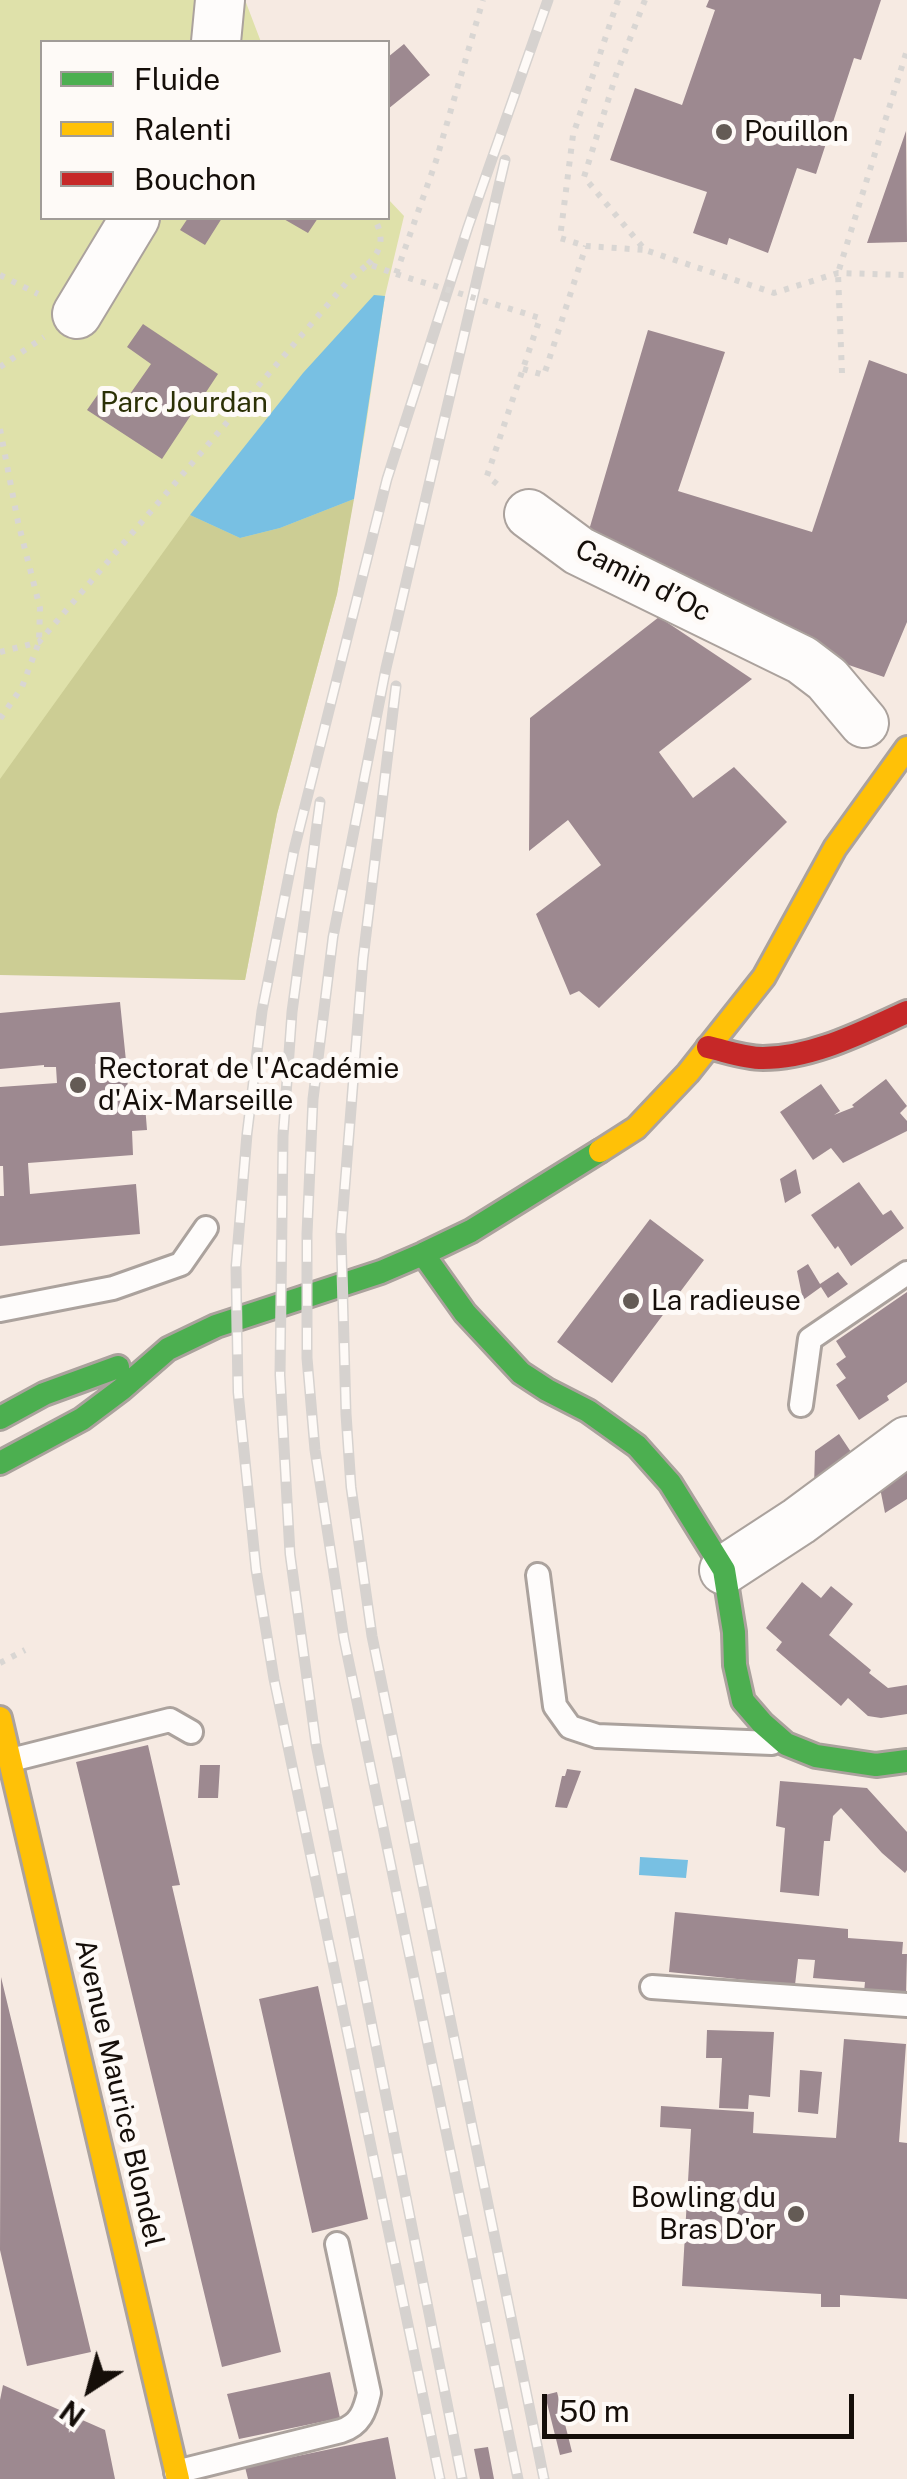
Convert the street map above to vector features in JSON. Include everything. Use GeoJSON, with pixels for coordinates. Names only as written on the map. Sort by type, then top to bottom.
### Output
{"type":"FeatureCollection","features":[{"type":"Feature","properties":{"kind":"street"},"geometry":{"type":"LineString","coordinates":[[216,40],[220,0]]}},
{"type":"Feature","properties":{"kind":"street"},"geometry":{"type":"LineString","coordinates":[[76,314],[134,220]]}},
{"type":"Feature","properties":{"kind":"street","name":"Camin d’Oc"},"geometry":{"type":"LineString","coordinates":[[529,514],[579,552],[802,660],[827,679],[864,724]]}},
{"type":"Feature","properties":{"kind":"street"},"geometry":{"type":"LineString","coordinates":[[0,1418],[44,1394],[168,1349],[216,1326],[381,1272],[422,1254],[500,1214],[636,1128],[688,1072],[764,976],[836,848],[907,748]]}},
{"type":"Feature","properties":{"kind":"street"},"geometry":{"type":"LineString","coordinates":[[708,1047],[757,1058],[795,1056],[907,1012]]}},
{"type":"Feature","properties":{"kind":"street"},"geometry":{"type":"LineString","coordinates":[[422,1254],[465,1314],[521,1374],[588,1411],[637,1446],[670,1483],[724,1570],[743,1702],[762,1724],[786,1744],[816,1756],[876,1764],[907,1761]]}},
{"type":"Feature","properties":{"kind":"street"},"geometry":{"type":"LineString","coordinates":[[0,1463],[82,1419],[168,1349]]}},
{"type":"Feature","properties":{"kind":"street"},"geometry":{"type":"LineString","coordinates":[[724,1570],[799,1521],[907,1441]]}},
{"type":"Feature","properties":{"kind":"street","name":"Avenue Maurice Blondel"},"geometry":{"type":"LineString","coordinates":[[0,1720],[177,2476]]}},
{"type":"Feature","properties":{"kind":"lane"},"geometry":{"type":"LineString","coordinates":[[0,1310],[113,1288],[181,1264],[206,1228]]}},
{"type":"Feature","properties":{"kind":"lane"},"geometry":{"type":"LineString","coordinates":[[801,1406],[810,1340],[907,1273]]}},
{"type":"Feature","properties":{"kind":"lane"},"geometry":{"type":"LineString","coordinates":[[538,1574],[556,1706],[570,1727],[597,1736],[786,1744]]}},
{"type":"Feature","properties":{"kind":"lane"},"geometry":{"type":"LineString","coordinates":[[10,1760],[170,1720],[190,1732]]}},
{"type":"Feature","properties":{"kind":"lane"},"geometry":{"type":"LineString","coordinates":[[652,1988],[907,2005]]}},
{"type":"Feature","properties":{"kind":"lane"},"geometry":{"type":"LineString","coordinates":[[177,2476],[350,2428],[364,2413],[369,2393],[337,2244]]}},
{"type":"Feature","properties":{"kind":"path"},"geometry":{"type":"LineString","coordinates":[[393,273],[408,243],[436,161],[483,0]]}},
{"type":"Feature","properties":{"kind":"path"},"geometry":{"type":"LineString","coordinates":[[618,0],[574,135],[560,238],[586,246],[645,250],[774,292],[838,273],[907,276]]}},
{"type":"Feature","properties":{"kind":"path"},"geometry":{"type":"LineString","coordinates":[[645,0],[584,177],[645,250]]}},
{"type":"Feature","properties":{"kind":"path"},"geometry":{"type":"LineString","coordinates":[[842,373],[838,273],[907,50]]}},
{"type":"Feature","properties":{"kind":"path"},"geometry":{"type":"LineString","coordinates":[[0,652],[39,642],[348,282],[377,255],[382,231],[375,220]]}},
{"type":"Feature","properties":{"kind":"path"},"geometry":{"type":"LineString","coordinates":[[523,369],[544,375],[586,246]]}},
{"type":"Feature","properties":{"kind":"path"},"geometry":{"type":"LineString","coordinates":[[377,255],[393,273]]}},
{"type":"Feature","properties":{"kind":"path"},"geometry":{"type":"LineString","coordinates":[[368,264],[540,318],[488,476],[529,514]]}},
{"type":"Feature","properties":{"kind":"path"},"geometry":{"type":"LineString","coordinates":[[0,430],[40,608],[39,642],[22,687],[0,718]]}},
{"type":"Feature","properties":{"kind":"path"},"geometry":{"type":"LineString","coordinates":[[0,1663],[25,1650]]}},
{"type":"Feature","properties":{"kind":"green space","name":"Parc Jourdan"},"geometry":{"type":"Polygon","coordinates":[[[0,0],[245,0],[260,40],[40,40],[40,220],[390,220],[390,201],[404,216],[385,296],[337,594],[277,814],[245,980],[0,966],[0,0]]]}},
{"type":"Feature","properties":{"kind":"green space"},"geometry":{"type":"Polygon","coordinates":[[[354,499],[337,594],[277,814],[245,980],[0,975],[0,779],[190,515],[240,538],[280,528],[354,499]]]}},
{"type":"Feature","properties":{"kind":"water"},"geometry":{"type":"Polygon","coordinates":[[[374,295],[385,296],[354,499],[280,528],[240,538],[190,515],[303,373],[374,295]]]}},
{"type":"Feature","properties":{"kind":"water"},"geometry":{"type":"Polygon","coordinates":[[[640,1857],[688,1860],[686,1878],[639,1875],[640,1857]]]}},
{"type":"Feature","properties":{"kind":"building","name":"Pouillon"},"geometry":{"type":"Polygon","coordinates":[[[709,0],[881,0],[861,60],[854,58],[816,174],[797,168],[768,253],[729,238],[727,245],[693,233],[707,192],[610,160],[635,88],[682,105],[715,10],[706,7],[709,0]]]}},
{"type":"Feature","properties":{"kind":"building"},"geometry":{"type":"Polygon","coordinates":[[[404,44],[430,75],[390,107],[390,55],[404,44]]]}},
{"type":"Feature","properties":{"kind":"building"},"geometry":{"type":"Polygon","coordinates":[[[906,131],[907,242],[867,243],[906,131]]]}},
{"type":"Feature","properties":{"kind":"building"},"geometry":{"type":"Polygon","coordinates":[[[187,220],[221,220],[205,245],[180,230],[187,220]]]}},
{"type":"Feature","properties":{"kind":"building"},"geometry":{"type":"Polygon","coordinates":[[[285,220],[317,220],[308,233],[285,220]]]}},
{"type":"Feature","properties":{"kind":"building"},"geometry":{"type":"Polygon","coordinates":[[[143,324],[218,374],[162,459],[87,410],[101,390],[123,404],[151,364],[127,347],[143,324]]]}},
{"type":"Feature","properties":{"kind":"building"},"geometry":{"type":"Polygon","coordinates":[[[648,330],[725,352],[678,491],[812,532],[869,360],[907,374],[907,622],[884,677],[728,624],[735,600],[584,547],[648,330]]]}},
{"type":"Feature","properties":{"kind":"building"},"geometry":{"type":"Polygon","coordinates":[[[659,617],[752,679],[659,752],[693,798],[734,767],[787,822],[599,1008],[579,991],[570,995],[536,914],[601,865],[568,820],[529,851],[530,718],[659,617]]]}},
{"type":"Feature","properties":{"kind":"building","name":"Rectorat de l'Académie d'Aix-Marseille"},"geometry":{"type":"Polygon","coordinates":[[[120,1002],[126,1061],[95,1064],[96,1080],[127,1078],[130,1106],[145,1105],[147,1130],[132,1131],[133,1155],[28,1163],[30,1194],[136,1184],[140,1234],[0,1246],[0,1196],[4,1196],[0,1087],[57,1083],[56,1067],[0,1069],[0,1013],[120,1002]]]}},
{"type":"Feature","properties":{"kind":"building"},"geometry":{"type":"Polygon","coordinates":[[[886,1079],[907,1106],[900,1113],[907,1121],[907,1131],[843,1163],[831,1148],[813,1160],[780,1112],[821,1084],[840,1111],[834,1115],[854,1107],[886,1079]]]}},
{"type":"Feature","properties":{"kind":"building"},"geometry":{"type":"Polygon","coordinates":[[[796,1169],[801,1193],[785,1203],[780,1179],[796,1169]]]}},
{"type":"Feature","properties":{"kind":"building"},"geometry":{"type":"Polygon","coordinates":[[[859,1182],[883,1215],[891,1210],[904,1228],[851,1266],[811,1215],[859,1182]]]}},
{"type":"Feature","properties":{"kind":"building","name":"La radieuse"},"geometry":{"type":"Polygon","coordinates":[[[650,1219],[704,1260],[612,1383],[557,1342],[650,1219]]]}},
{"type":"Feature","properties":{"kind":"building"},"geometry":{"type":"Polygon","coordinates":[[[808,1264],[820,1284],[838,1272],[848,1284],[828,1298],[821,1287],[803,1300],[797,1271],[808,1264]]]}},
{"type":"Feature","properties":{"kind":"building"},"geometry":{"type":"Polygon","coordinates":[[[907,1292],[907,1382],[859,1420],[836,1385],[846,1378],[836,1364],[846,1357],[836,1341],[907,1292]]]}},
{"type":"Feature","properties":{"kind":"building"},"geometry":{"type":"Polygon","coordinates":[[[839,1434],[855,1458],[814,1487],[815,1451],[839,1434]]]}},
{"type":"Feature","properties":{"kind":"building"},"geometry":{"type":"Polygon","coordinates":[[[907,1470],[907,1499],[885,1513],[880,1488],[907,1470]]]}},
{"type":"Feature","properties":{"kind":"building"},"geometry":{"type":"Polygon","coordinates":[[[802,1582],[821,1598],[831,1586],[853,1604],[829,1635],[888,1688],[907,1685],[907,1714],[868,1716],[848,1698],[841,1706],[776,1650],[782,1642],[766,1628],[802,1582]]]}},
{"type":"Feature","properties":{"kind":"building"},"geometry":{"type":"Polygon","coordinates":[[[148,1745],[180,1885],[172,1886],[281,2352],[222,2367],[76,1762],[148,1745]]]}},
{"type":"Feature","properties":{"kind":"building"},"geometry":{"type":"Polygon","coordinates":[[[200,1765],[220,1765],[218,1798],[198,1798],[200,1765]]]}},
{"type":"Feature","properties":{"kind":"building"},"geometry":{"type":"Polygon","coordinates":[[[567,1769],[581,1771],[567,1808],[555,1807],[562,1776],[567,1769]]]}},
{"type":"Feature","properties":{"kind":"building"},"geometry":{"type":"Polygon","coordinates":[[[780,1781],[867,1788],[907,1832],[905,1873],[841,1808],[833,1816],[830,1841],[824,1841],[819,1896],[780,1892],[785,1828],[776,1826],[780,1781]]]}},
{"type":"Feature","properties":{"kind":"building"},"geometry":{"type":"Polygon","coordinates":[[[675,1912],[848,1929],[848,1938],[903,1942],[902,1954],[907,1954],[906,1994],[864,1992],[865,1982],[813,1978],[815,1960],[798,1959],[795,1985],[669,1972],[675,1912]]]}},
{"type":"Feature","properties":{"kind":"building"},"geometry":{"type":"Polygon","coordinates":[[[1,1977],[91,2352],[27,2366],[0,2250],[1,1977]]]}},
{"type":"Feature","properties":{"kind":"building"},"geometry":{"type":"Polygon","coordinates":[[[318,1986],[368,2219],[312,2233],[259,1999],[318,1986]]]}},
{"type":"Feature","properties":{"kind":"building"},"geometry":{"type":"Polygon","coordinates":[[[707,2030],[774,2032],[770,2097],[749,2095],[748,2109],[719,2108],[722,2058],[706,2058],[707,2030]]]}},
{"type":"Feature","properties":{"kind":"building","name":"Bowling du Bras D'or"},"geometry":{"type":"Polygon","coordinates":[[[844,2039],[906,2044],[899,2142],[907,2143],[907,2299],[840,2295],[840,2307],[821,2307],[821,2294],[682,2286],[691,2129],[660,2127],[661,2106],[754,2112],[753,2133],[836,2138],[844,2039]]]}},
{"type":"Feature","properties":{"kind":"building"},"geometry":{"type":"Polygon","coordinates":[[[800,2070],[822,2072],[818,2114],[798,2112],[800,2070]]]}},
{"type":"Feature","properties":{"kind":"building"},"geometry":{"type":"Polygon","coordinates":[[[330,2372],[340,2418],[239,2439],[227,2394],[330,2372]]]}},
{"type":"Feature","properties":{"kind":"building"},"geometry":{"type":"Polygon","coordinates":[[[3,2385],[105,2430],[115,2479],[0,2479],[3,2385]]]}},
{"type":"Feature","properties":{"kind":"building"},"geometry":{"type":"Polygon","coordinates":[[[557,2392],[572,2452],[560,2455],[545,2395],[557,2392]]]}},
{"type":"Feature","properties":{"kind":"building"},"geometry":{"type":"Polygon","coordinates":[[[388,2437],[396,2479],[248,2479],[245,2467],[388,2437]]]}},
{"type":"Feature","properties":{"kind":"building"},"geometry":{"type":"Polygon","coordinates":[[[488,2447],[494,2479],[480,2479],[474,2449],[488,2447]]]}},
{"type":"Feature","properties":{"kind":"railway"},"geometry":{"type":"LineString","coordinates":[[440,2479],[274,1679],[256,1569],[238,1392],[236,1266],[262,1011],[294,850],[387,479],[468,227],[548,0]]}},
{"type":"Feature","properties":{"kind":"railway"},"geometry":{"type":"LineString","coordinates":[[505,160],[386,668],[333,937],[313,1099],[307,1358],[315,1450],[344,1639],[518,2479]]}},
{"type":"Feature","properties":{"kind":"railway"},"geometry":{"type":"LineString","coordinates":[[396,686],[363,959],[341,1234],[351,1487],[372,1636],[544,2479]]}},
{"type":"Feature","properties":{"kind":"railway"},"geometry":{"type":"LineString","coordinates":[[320,802],[292,1012],[283,1136],[280,1375],[290,1554],[316,1744],[462,2479]]}},
{"type":"Feature","properties":{"kind":"traffic: fast"},"geometry":{"type":"LineString","coordinates":[[0,1463],[82,1419],[168,1349],[216,1326],[381,1272],[423,1254],[471,1231],[600,1151]]}},
{"type":"Feature","properties":{"kind":"traffic: fast"},"geometry":{"type":"LineString","coordinates":[[423,1254],[465,1313],[521,1373],[588,1411],[637,1446],[670,1483],[724,1570],[743,1701],[762,1723],[786,1744],[816,1756],[876,1765],[907,1761]]}},
{"type":"Feature","properties":{"kind":"traffic: fast"},"geometry":{"type":"LineString","coordinates":[[0,1418],[44,1394],[118,1367]]}},
{"type":"Feature","properties":{"kind":"traffic: slow"},"geometry":{"type":"LineString","coordinates":[[600,1151],[636,1128],[688,1073],[764,977],[835,848],[907,748]]}},
{"type":"Feature","properties":{"kind":"traffic: slow"},"geometry":{"type":"LineString","coordinates":[[0,1718],[178,2479]]}},
{"type":"Feature","properties":{"kind":"traffic: jam"},"geometry":{"type":"LineString","coordinates":[[708,1047],[756,1058],[800,1054],[907,1012]]}},
{"type":"Feature","properties":{"kind":"place","name":"Pouillon"},"geometry":{"type":"Point","coordinates":[724,132]}},
{"type":"Feature","properties":{"kind":"place","name":"Rectorat de l'Académie d'Aix-Marseille"},"geometry":{"type":"Point","coordinates":[78,1085]}},
{"type":"Feature","properties":{"kind":"place","name":"La radieuse"},"geometry":{"type":"Point","coordinates":[631,1301]}},
{"type":"Feature","properties":{"kind":"place","name":"Bowling du Bras D'or"},"geometry":{"type":"Point","coordinates":[796,2214]}}]}
